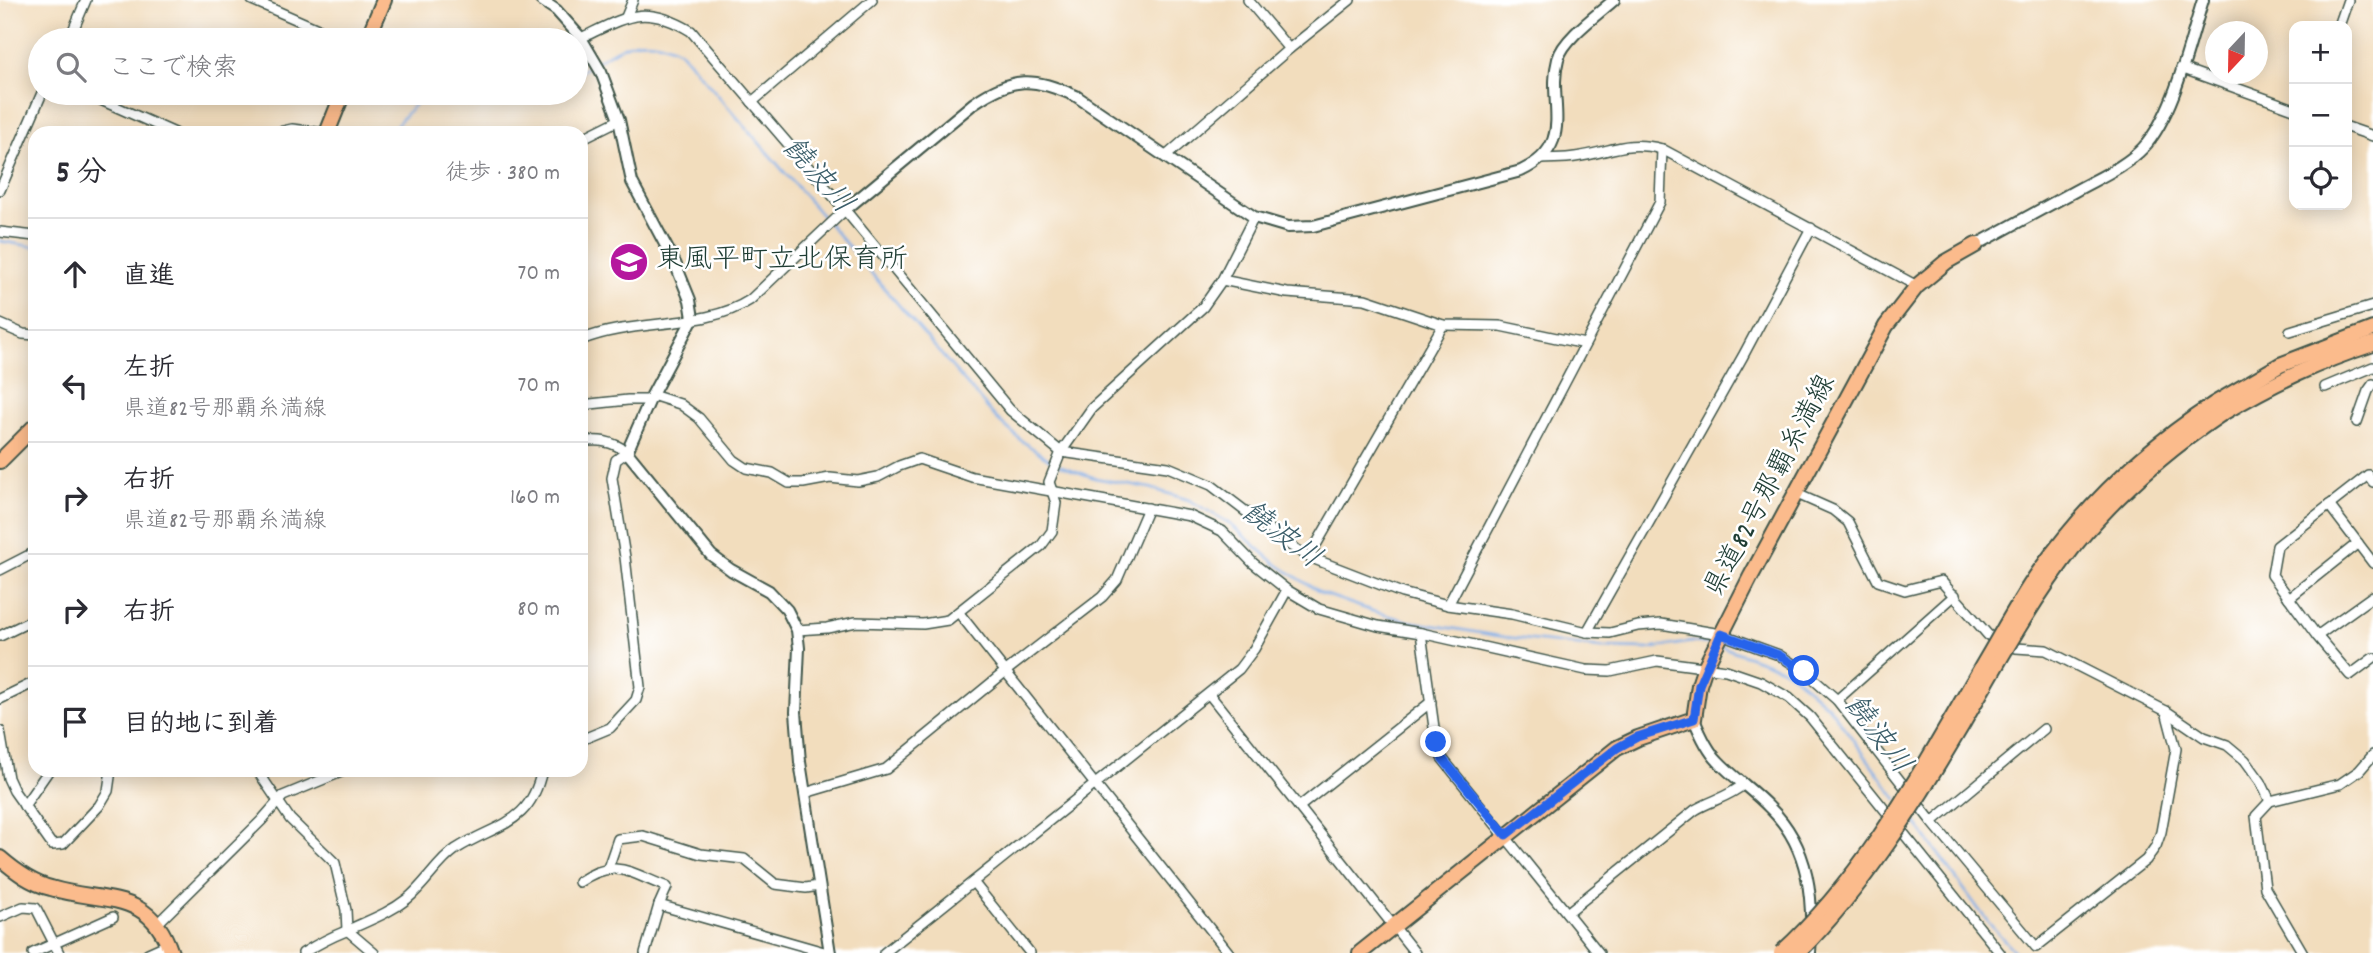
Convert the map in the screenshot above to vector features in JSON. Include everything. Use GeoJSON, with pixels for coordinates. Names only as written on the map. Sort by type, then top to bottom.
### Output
{"type":"FeatureCollection","features":[{"type":"Feature","properties":{"kind":"main road"},"geometry":{"type":"LineString","coordinates":[[372,28],[384,0]]}},
{"type":"Feature","properties":{"kind":"main road"},"geometry":{"type":"LineString","coordinates":[[328,126],[338,105]]}},
{"type":"Feature","properties":{"kind":"main road","name":"県道82号那覇糸満線"},"geometry":{"type":"LineString","coordinates":[[1694,719],[1699,685],[1707,662],[1886,327],[1917,286],[1946,262],[1976,245]]}},
{"type":"Feature","properties":{"kind":"main road"},"geometry":{"type":"LineString","coordinates":[[1798,953],[1840,908],[1880,856],[2021,625],[2074,548],[2104,512],[2217,409],[2280,365],[2318,348],[2373,329]]}},
{"type":"Feature","properties":{"kind":"main road"},"geometry":{"type":"LineString","coordinates":[[1781,953],[1830,901],[1876,840],[2032,582],[2062,540],[2093,504],[2126,471],[2170,434],[2217,409],[2318,363],[2373,344]]}},
{"type":"Feature","properties":{"kind":"main road"},"geometry":{"type":"LineString","coordinates":[[0,461],[28,433]]}},
{"type":"Feature","properties":{"kind":"main road"},"geometry":{"type":"LineString","coordinates":[[1360,953],[1617,748],[1637,737],[1694,719]]}},
{"type":"Feature","properties":{"kind":"main road"},"geometry":{"type":"LineString","coordinates":[[0,858],[17,873],[42,885],[56,890],[118,899],[139,909],[158,924],[169,949]]}},
{"type":"Feature","properties":{"kind":"street"},"geometry":{"type":"LineString","coordinates":[[74,28],[86,0]]}},
{"type":"Feature","properties":{"kind":"street"},"geometry":{"type":"LineString","coordinates":[[252,0],[316,28]]}},
{"type":"Feature","properties":{"kind":"street"},"geometry":{"type":"LineString","coordinates":[[541,0],[572,28]]}},
{"type":"Feature","properties":{"kind":"street"},"geometry":{"type":"LineString","coordinates":[[626,17],[633,0]]}},
{"type":"Feature","properties":{"kind":"street"},"geometry":{"type":"LineString","coordinates":[[752,102],[872,0]]}},
{"type":"Feature","properties":{"kind":"street"},"geometry":{"type":"LineString","coordinates":[[1248,0],[1289,49]]}},
{"type":"Feature","properties":{"kind":"street"},"geometry":{"type":"LineString","coordinates":[[1166,157],[1289,49],[1350,0]]}},
{"type":"Feature","properties":{"kind":"street"},"geometry":{"type":"LineString","coordinates":[[1541,159],[1556,131],[1558,58],[1573,38],[1614,0]]}},
{"type":"Feature","properties":{"kind":"street"},"geometry":{"type":"LineString","coordinates":[[1976,245],[2129,160],[2144,147],[2169,105],[2203,0]]}},
{"type":"Feature","properties":{"kind":"street"},"geometry":{"type":"LineString","coordinates":[[2341,21],[2348,0]]}},
{"type":"Feature","properties":{"kind":"street"},"geometry":{"type":"LineString","coordinates":[[588,35],[626,17],[646,15],[669,18],[691,31],[1010,411],[1060,454],[1168,467],[1211,485],[1309,557],[1402,593],[1448,605],[1512,614],[1587,632],[1610,634],[1638,626],[1661,624],[1720,637],[1779,655],[1804,671],[1838,699],[1932,822],[2038,950],[2146,860],[2156,846],[2176,749],[2166,711]]}},
{"type":"Feature","properties":{"kind":"street"},"geometry":{"type":"LineString","coordinates":[[588,51],[601,72],[620,120],[632,182],[675,263],[690,300],[693,318],[651,398],[627,452],[616,460],[612,478],[625,557],[640,687],[636,700],[610,728],[588,737]]}},
{"type":"Feature","properties":{"kind":"street"},"geometry":{"type":"LineString","coordinates":[[2181,68],[2289,107]]}},
{"type":"Feature","properties":{"kind":"street"},"geometry":{"type":"LineString","coordinates":[[588,337],[628,326],[693,318],[737,309],[843,213],[974,103],[992,90],[1011,82],[1029,80],[1052,85],[1076,96],[1254,217],[1288,227],[1312,226],[1521,171],[1541,159],[1575,157],[1630,144],[1648,145],[1662,149],[1917,286]]}},
{"type":"Feature","properties":{"kind":"street"},"geometry":{"type":"LineString","coordinates":[[0,190],[37,105]]}},
{"type":"Feature","properties":{"kind":"street"},"geometry":{"type":"LineString","coordinates":[[112,105],[160,126]]}},
{"type":"Feature","properties":{"kind":"street"},"geometry":{"type":"LineString","coordinates":[[588,136],[620,120]]}},
{"type":"Feature","properties":{"kind":"street"},"geometry":{"type":"LineString","coordinates":[[2352,129],[2373,136]]}},
{"type":"Feature","properties":{"kind":"street"},"geometry":{"type":"LineString","coordinates":[[1448,605],[1660,202],[1662,149]]}},
{"type":"Feature","properties":{"kind":"street"},"geometry":{"type":"LineString","coordinates":[[797,630],[856,622],[937,623],[948,620],[1041,546],[1052,531],[1056,503],[1049,482],[1060,454],[1093,408],[1203,306],[1222,280],[1254,217]]}},
{"type":"Feature","properties":{"kind":"street"},"geometry":{"type":"LineString","coordinates":[[1587,632],[1743,356],[1811,228]]}},
{"type":"Feature","properties":{"kind":"street"},"geometry":{"type":"LineString","coordinates":[[0,232],[28,235]]}},
{"type":"Feature","properties":{"kind":"street"},"geometry":{"type":"LineString","coordinates":[[1222,280],[1287,293],[1365,299],[1443,325],[1500,326],[1586,344]]}},
{"type":"Feature","properties":{"kind":"street"},"geometry":{"type":"LineString","coordinates":[[2290,331],[2373,306]]}},
{"type":"Feature","properties":{"kind":"street"},"geometry":{"type":"LineString","coordinates":[[0,324],[28,334]]}},
{"type":"Feature","properties":{"kind":"street"},"geometry":{"type":"LineString","coordinates":[[1309,557],[1443,325]]}},
{"type":"Feature","properties":{"kind":"street"},"geometry":{"type":"LineString","coordinates":[[2325,387],[2373,367]]}},
{"type":"Feature","properties":{"kind":"street"},"geometry":{"type":"LineString","coordinates":[[2357,422],[2373,384]]}},
{"type":"Feature","properties":{"kind":"street"},"geometry":{"type":"LineString","coordinates":[[588,404],[651,398],[680,404],[699,418],[734,460],[746,468],[772,473],[789,483],[830,478],[858,481],[878,477],[899,466],[919,460],[972,477],[1190,516],[1222,531],[1253,563],[1287,590],[1319,609],[1378,626],[1586,670],[1610,671],[1657,661],[1707,662],[1761,682],[1789,698],[1810,717],[2000,953]]}},
{"type":"Feature","properties":{"kind":"street"},"geometry":{"type":"LineString","coordinates":[[588,441],[597,439],[615,443],[627,452],[711,555],[769,591],[787,610],[797,630],[799,648],[796,712],[800,762],[830,952],[824,953],[659,905]]}},
{"type":"Feature","properties":{"kind":"street"},"geometry":{"type":"LineString","coordinates":[[2373,482],[2368,475],[2277,546],[2272,575],[2350,675],[2373,658]]}},
{"type":"Feature","properties":{"kind":"street"},"geometry":{"type":"LineString","coordinates":[[1797,494],[1833,510],[1848,522],[1878,581],[1905,590],[1941,581],[1988,635],[2016,648],[2046,650],[2166,711],[2204,737],[2227,745],[2245,760],[2261,782],[2270,801]]}},
{"type":"Feature","properties":{"kind":"street"},"geometry":{"type":"LineString","coordinates":[[2329,505],[2373,563]]}},
{"type":"Feature","properties":{"kind":"street"},"geometry":{"type":"LineString","coordinates":[[805,793],[886,769],[1109,589],[1117,579],[1148,508]]}},
{"type":"Feature","properties":{"kind":"street"},"geometry":{"type":"LineString","coordinates":[[2289,598],[2358,543]]}},
{"type":"Feature","properties":{"kind":"street"},"geometry":{"type":"LineString","coordinates":[[0,570],[28,556]]}},
{"type":"Feature","properties":{"kind":"street"},"geometry":{"type":"LineString","coordinates":[[884,953],[1239,669],[1254,649],[1287,590]]}},
{"type":"Feature","properties":{"kind":"street"},"geometry":{"type":"LineString","coordinates":[[1838,699],[1955,595]]}},
{"type":"Feature","properties":{"kind":"street"},"geometry":{"type":"LineString","coordinates":[[2317,636],[2373,596]]}},
{"type":"Feature","properties":{"kind":"street"},"geometry":{"type":"LineString","coordinates":[[959,613],[1230,953]]}},
{"type":"Feature","properties":{"kind":"street"},"geometry":{"type":"LineString","coordinates":[[0,636],[28,622]]}},
{"type":"Feature","properties":{"kind":"street"},"geometry":{"type":"LineString","coordinates":[[1421,634],[1436,742],[1442,758],[1599,953]]}},
{"type":"Feature","properties":{"kind":"street"},"geometry":{"type":"LineString","coordinates":[[0,699],[28,685]]}},
{"type":"Feature","properties":{"kind":"street"},"geometry":{"type":"LineString","coordinates":[[1209,694],[1415,953]]}},
{"type":"Feature","properties":{"kind":"street"},"geometry":{"type":"LineString","coordinates":[[1299,807],[1431,702]]}},
{"type":"Feature","properties":{"kind":"street"},"geometry":{"type":"LineString","coordinates":[[1694,719],[1717,760],[1783,821],[1800,852],[1806,867],[1811,896],[1810,953]]}},
{"type":"Feature","properties":{"kind":"street"},"geometry":{"type":"LineString","coordinates":[[1932,822],[2044,729]]}},
{"type":"Feature","properties":{"kind":"street"},"geometry":{"type":"LineString","coordinates":[[0,731],[8,778],[13,791],[52,845],[63,844],[99,806],[108,791],[110,777]]}},
{"type":"Feature","properties":{"kind":"street"},"geometry":{"type":"LineString","coordinates":[[2303,953],[2265,888],[2256,816],[2270,801],[2340,784],[2359,771],[2373,755]]}},
{"type":"Feature","properties":{"kind":"street"},"geometry":{"type":"LineString","coordinates":[[24,806],[44,777]]}},
{"type":"Feature","properties":{"kind":"street"},"geometry":{"type":"LineString","coordinates":[[262,777],[290,819],[335,863],[346,910],[347,930],[374,953]]}},
{"type":"Feature","properties":{"kind":"street"},"geometry":{"type":"LineString","coordinates":[[158,924],[261,821],[277,801],[329,777]]}},
{"type":"Feature","properties":{"kind":"street"},"geometry":{"type":"LineString","coordinates":[[305,952],[347,930],[384,915],[408,898],[457,849],[512,821],[538,789],[541,777]]}},
{"type":"Feature","properties":{"kind":"street"},"geometry":{"type":"LineString","coordinates":[[1567,913],[1695,810],[1732,794],[1744,784]]}},
{"type":"Feature","properties":{"kind":"street"},"geometry":{"type":"LineString","coordinates":[[608,868],[618,839],[643,836],[701,854],[744,859],[775,884],[806,888],[819,886]]}},
{"type":"Feature","properties":{"kind":"street"},"geometry":{"type":"LineString","coordinates":[[579,882],[608,868],[618,868],[667,887],[644,953],[653,953]]}},
{"type":"Feature","properties":{"kind":"street"},"geometry":{"type":"LineString","coordinates":[[973,882],[1030,953]]}},
{"type":"Feature","properties":{"kind":"street"},"geometry":{"type":"LineString","coordinates":[[0,917],[23,906],[36,908],[59,953]]}},
{"type":"Feature","properties":{"kind":"street"},"geometry":{"type":"LineString","coordinates":[[33,953],[113,917]]}},
{"type":"Feature","properties":{"kind":"street"},"geometry":{"type":"LineString","coordinates":[[148,953],[169,949]]}},
{"type":"Feature","properties":{"kind":"waterway","name":"饒波川"},"geometry":{"type":"LineString","coordinates":[[597,61],[637,42],[657,42],[680,51],[996,418],[1022,441],[1053,462]]}},
{"type":"Feature","properties":{"kind":"waterway","name":"饒波川"},"geometry":{"type":"LineString","coordinates":[[395,126],[414,105]]}},
{"type":"Feature","properties":{"kind":"waterway","name":"饒波川"},"geometry":{"type":"LineString","coordinates":[[0,241],[28,246]]}},
{"type":"Feature","properties":{"kind":"waterway","name":"饒波川"},"geometry":{"type":"LineString","coordinates":[[1059,465],[1095,478],[1150,488],[1189,500],[1229,523],[1275,563],[1321,593],[1408,621],[1505,637],[1601,648],[1648,649],[1692,642],[1710,644]]}},
{"type":"Feature","properties":{"kind":"waterway","name":"饒波川"},"geometry":{"type":"LineString","coordinates":[[1720,646],[1783,669],[1795,677],[1829,707],[1897,799]]}},
{"type":"Feature","properties":{"kind":"waterway","name":"饒波川"},"geometry":{"type":"LineString","coordinates":[[1912,818],[1988,922],[2016,953]]}},
{"type":"Feature","properties":{"kind":"place","name":"東風平町立北保育所"},"geometry":{"type":"Point","coordinates":[629,262]}},
{"type":"Feature","properties":{"kind":"route"},"geometry":{"type":"LineString","coordinates":[[1436,742],[1442,758],[1506,835],[1617,748],[1637,737],[1694,719],[1699,685],[1721,634],[1779,655],[1804,671]]}}]}
